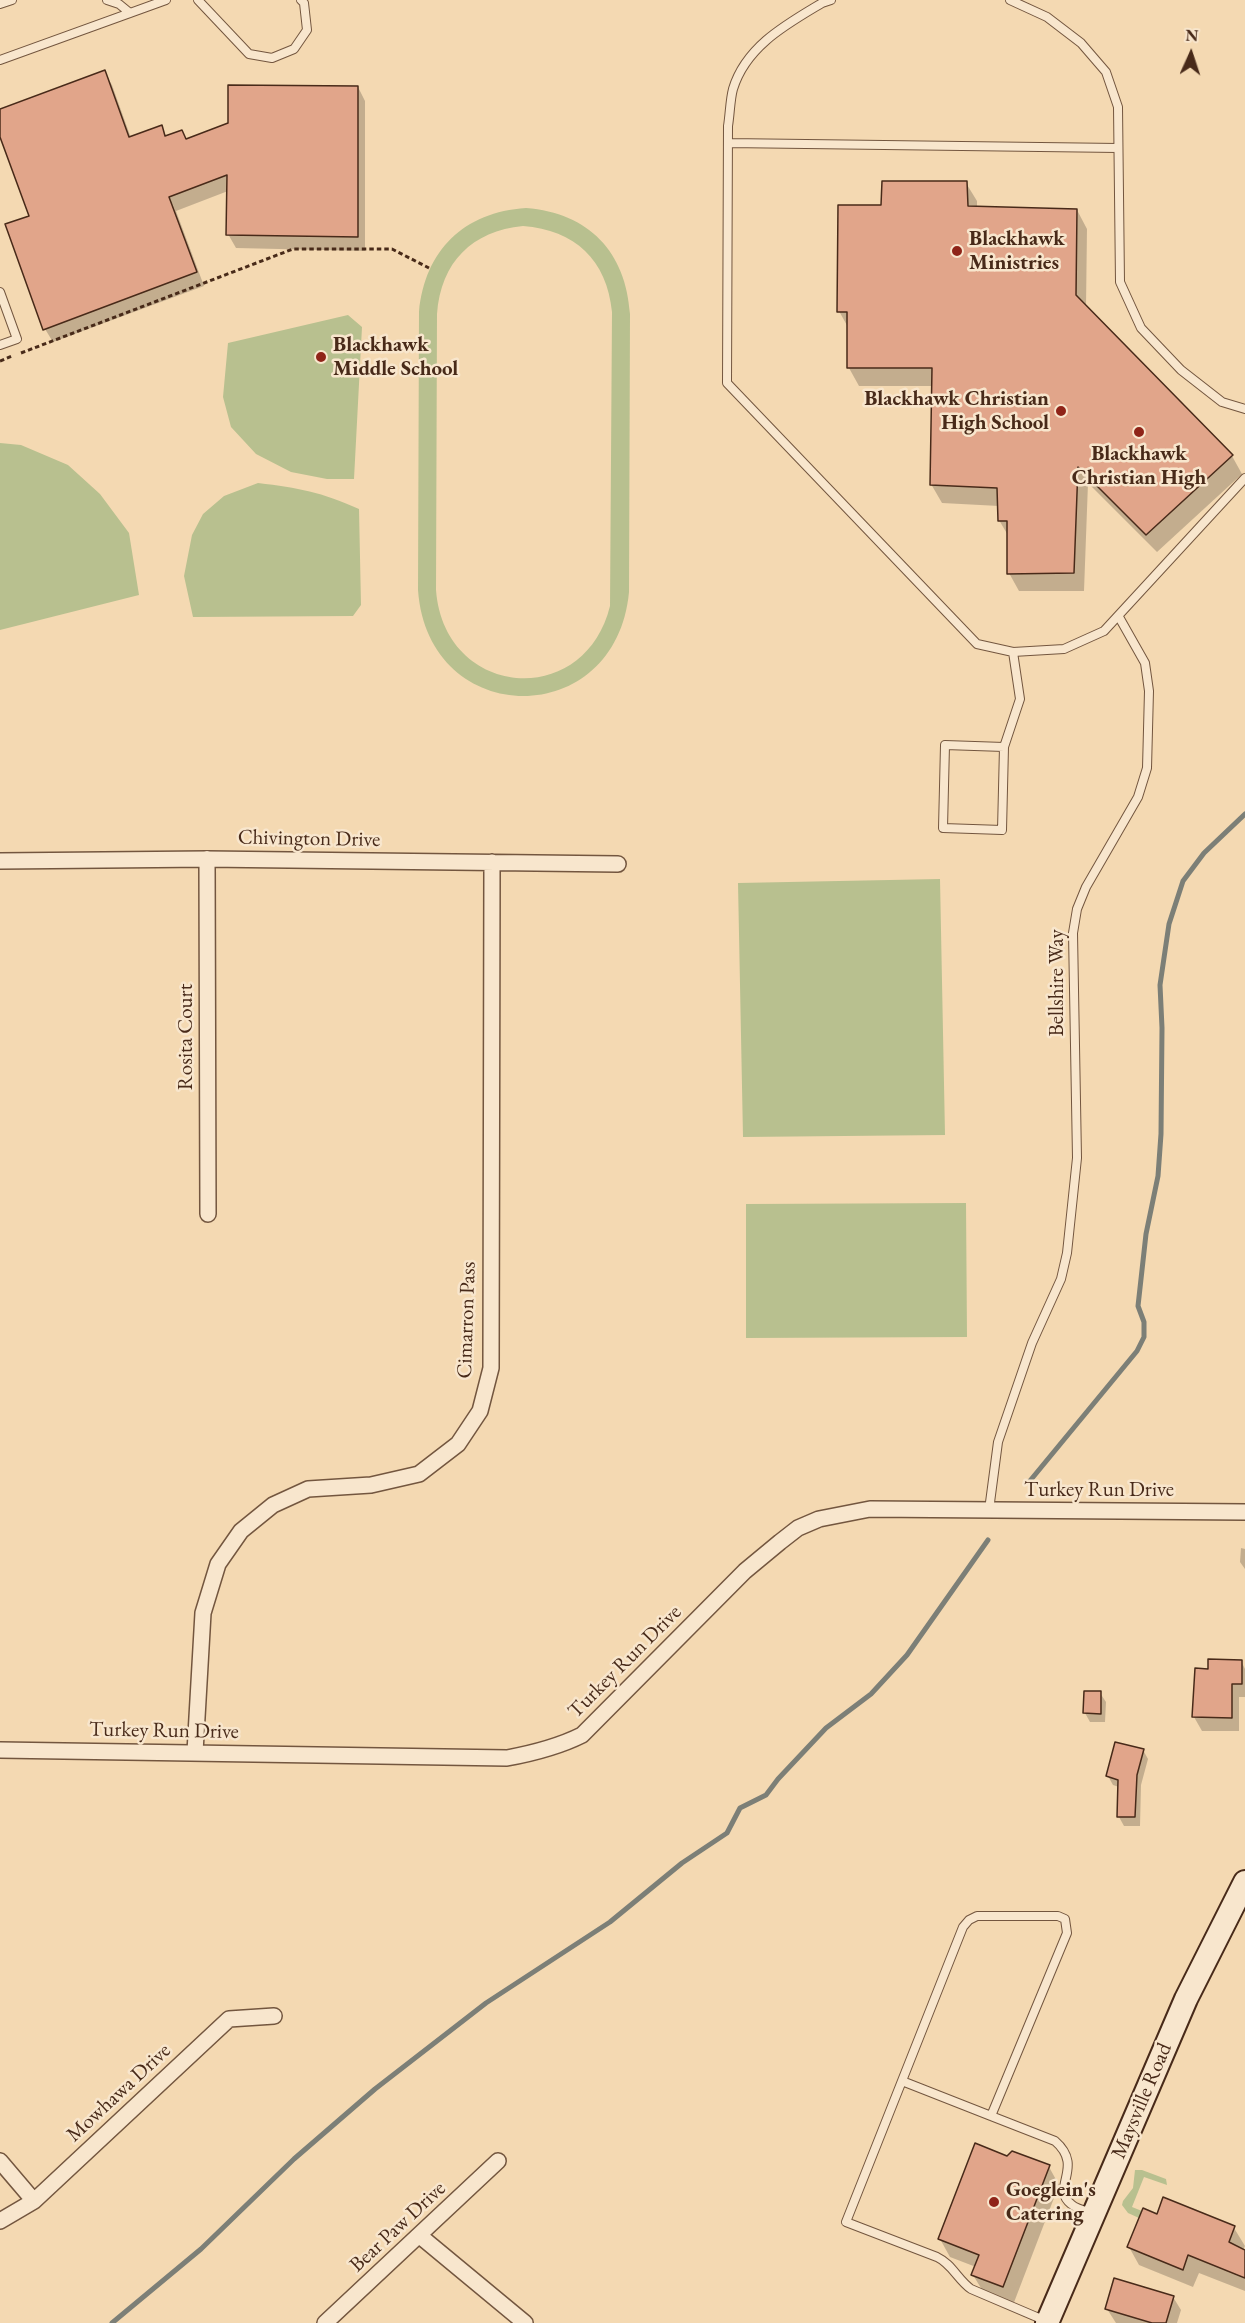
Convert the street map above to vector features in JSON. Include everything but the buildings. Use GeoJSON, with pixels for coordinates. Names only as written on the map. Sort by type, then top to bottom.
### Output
{"type":"FeatureCollection","features":[{"type":"Feature","properties":{"kind":"main road","name":"Maysville Road"},"geometry":{"type":"LineString","coordinates":[[1047,2322],[1186,1999],[1245,1882]]}},
{"type":"Feature","properties":{"kind":"street","name":"Chivington Drive"},"geometry":{"type":"LineString","coordinates":[[0,861],[207,859],[618,864]]}},
{"type":"Feature","properties":{"kind":"street","name":"Rosita Court"},"geometry":{"type":"LineString","coordinates":[[207,859],[208,1214]]}},
{"type":"Feature","properties":{"kind":"street","name":"Cimarron Pass"},"geometry":{"type":"LineString","coordinates":[[195,1752],[203,1612],[218,1564],[241,1531],[273,1505],[308,1489],[371,1485],[419,1474],[458,1444],[480,1410],[491,1368],[492,862]]}},
{"type":"Feature","properties":{"kind":"street","name":"Turkey Run Drive"},"geometry":{"type":"LineString","coordinates":[[0,1750],[507,1758],[562,1745],[582,1735],[745,1571],[798,1528],[819,1519],[870,1509],[1245,1512]]}},
{"type":"Feature","properties":{"kind":"street","name":"Mowhawa Drive"},"geometry":{"type":"LineString","coordinates":[[0,2221],[34,2201],[229,2019],[274,2016]]}},
{"type":"Feature","properties":{"kind":"street"},"geometry":{"type":"LineString","coordinates":[[0,2161],[34,2201]]}},
{"type":"Feature","properties":{"kind":"street","name":"Bear Paw Drive"},"geometry":{"type":"LineString","coordinates":[[325,2323],[498,2161]]}},
{"type":"Feature","properties":{"kind":"street"},"geometry":{"type":"LineString","coordinates":[[420,2236],[525,2323]]}},
{"type":"Feature","properties":{"kind":"lane"},"geometry":{"type":"LineString","coordinates":[[0,4],[12,0]]}},
{"type":"Feature","properties":{"kind":"lane"},"geometry":{"type":"LineString","coordinates":[[107,0],[119,4],[130,13]]}},
{"type":"Feature","properties":{"kind":"lane"},"geometry":{"type":"LineString","coordinates":[[0,60],[166,0]]}},
{"type":"Feature","properties":{"kind":"lane"},"geometry":{"type":"LineString","coordinates":[[198,0],[249,54],[272,58],[294,49],[307,30],[304,3],[301,0]]}},
{"type":"Feature","properties":{"kind":"lane"},"geometry":{"type":"LineString","coordinates":[[831,0],[822,3],[768,38],[748,59],[734,88],[728,143],[727,383],[977,644],[1013,652],[1064,649],[1104,631],[1245,478]]}},
{"type":"Feature","properties":{"kind":"lane"},"geometry":{"type":"LineString","coordinates":[[1010,0],[1047,17],[1081,44],[1106,72],[1118,107],[1120,282],[1141,328],[1181,370],[1222,402],[1245,409]]}},
{"type":"Feature","properties":{"kind":"lane"},"geometry":{"type":"LineString","coordinates":[[728,143],[1118,148]]}},
{"type":"Feature","properties":{"kind":"lane"},"geometry":{"type":"LineString","coordinates":[[0,292],[17,339],[0,345]]}},
{"type":"Feature","properties":{"kind":"lane","name":"Bellshire Way"},"geometry":{"type":"LineString","coordinates":[[989,1511],[998,1442],[1032,1342],[1062,1279],[1067,1253],[1077,1158],[1073,933],[1077,909],[1095,870],[1138,797],[1146,768],[1149,691],[1146,663],[1119,617]]}},
{"type":"Feature","properties":{"kind":"lane"},"geometry":{"type":"LineString","coordinates":[[1004,747],[945,745],[943,828],[1002,830],[1004,747],[1020,699],[1013,652]]}},
{"type":"Feature","properties":{"kind":"lane"},"geometry":{"type":"LineString","coordinates":[[991,2116],[1067,1933],[1065,1919],[1058,1916],[986,1915],[969,1920],[963,1928],[846,2222],[937,2257],[945,2261],[971,2289],[1047,2322]]}},
{"type":"Feature","properties":{"kind":"lane"},"geometry":{"type":"LineString","coordinates":[[902,2081],[1055,2141],[1062,2148],[1069,2162],[1064,2182],[1066,2198],[1071,2205],[1094,2214]]}},
{"type":"Feature","properties":{"kind":"path"},"geometry":{"type":"LineString","coordinates":[[0,361],[293,249],[392,249],[429,268]]}},
{"type":"Feature","properties":{"kind":"green space"},"geometry":{"type":"Polygon","coordinates":[[[526,208],[548,211],[586,227],[612,255],[621,272],[630,314],[629,592],[617,638],[592,670],[559,690],[522,696],[486,689],[453,669],[429,636],[418,590],[419,312],[423,290],[439,253],[451,238],[466,226],[504,211],[526,208]],[[523,226],[505,229],[474,242],[462,252],[445,279],[437,314],[436,590],[445,626],[463,653],[488,670],[516,678],[546,676],[573,663],[595,640],[610,606],[612,312],[609,294],[603,277],[585,251],[573,241],[542,229],[523,226]]]}},
{"type":"Feature","properties":{"kind":"green space"},"geometry":{"type":"Polygon","coordinates":[[[348,315],[362,327],[354,479],[327,479],[291,472],[256,454],[231,427],[223,397],[228,343],[348,315]]]}},
{"type":"Feature","properties":{"kind":"green space"},"geometry":{"type":"Polygon","coordinates":[[[0,443],[21,445],[68,465],[100,494],[129,533],[139,595],[0,630],[0,443]]]}},
{"type":"Feature","properties":{"kind":"green space"},"geometry":{"type":"Polygon","coordinates":[[[258,483],[310,492],[333,498],[359,509],[361,605],[353,616],[193,617],[184,576],[192,535],[203,514],[224,496],[258,483]]]}},
{"type":"Feature","properties":{"kind":"green space"},"geometry":{"type":"Polygon","coordinates":[[[940,879],[945,1135],[743,1137],[738,883],[940,879]]]}},
{"type":"Feature","properties":{"kind":"green space"},"geometry":{"type":"Polygon","coordinates":[[[966,1203],[967,1337],[746,1338],[746,1204],[966,1203]]]}},
{"type":"Feature","properties":{"kind":"green space"},"geometry":{"type":"Polygon","coordinates":[[[1135,2170],[1142,2170],[1166,2179],[1167,2185],[1144,2177],[1132,2207],[1142,2211],[1139,2218],[1128,2213],[1122,2205],[1133,2188],[1135,2170]]]}},
{"type":"Feature","properties":{"kind":"waterway"},"geometry":{"type":"LineString","coordinates":[[1029,1482],[1137,1351],[1144,1337],[1144,1322],[1138,1306],[1146,1234],[1158,1176],[1161,1134],[1160,985],[1169,924],[1183,881],[1204,853],[1245,814]]}},
{"type":"Feature","properties":{"kind":"waterway"},"geometry":{"type":"LineString","coordinates":[[112,2323],[201,2249],[294,2159],[375,2089],[486,2003],[610,1922],[682,1863],[727,1833],[740,1808],[766,1795],[826,1728],[871,1694],[907,1655],[988,1540]]}},
{"type":"Feature","properties":{"kind":"place","name":"Blackhawk Ministries"},"geometry":{"type":"Point","coordinates":[957,251]}},
{"type":"Feature","properties":{"kind":"place","name":"Blackhawk Middle School"},"geometry":{"type":"Point","coordinates":[321,357]}},
{"type":"Feature","properties":{"kind":"place","name":"Blackhawk Christian High School"},"geometry":{"type":"Point","coordinates":[1061,411]}},
{"type":"Feature","properties":{"kind":"place","name":"Blackhawk Christian High"},"geometry":{"type":"Point","coordinates":[1139,432]}},
{"type":"Feature","properties":{"kind":"place","name":"Goeglein's Catering"},"geometry":{"type":"Point","coordinates":[994,2202]}}]}
